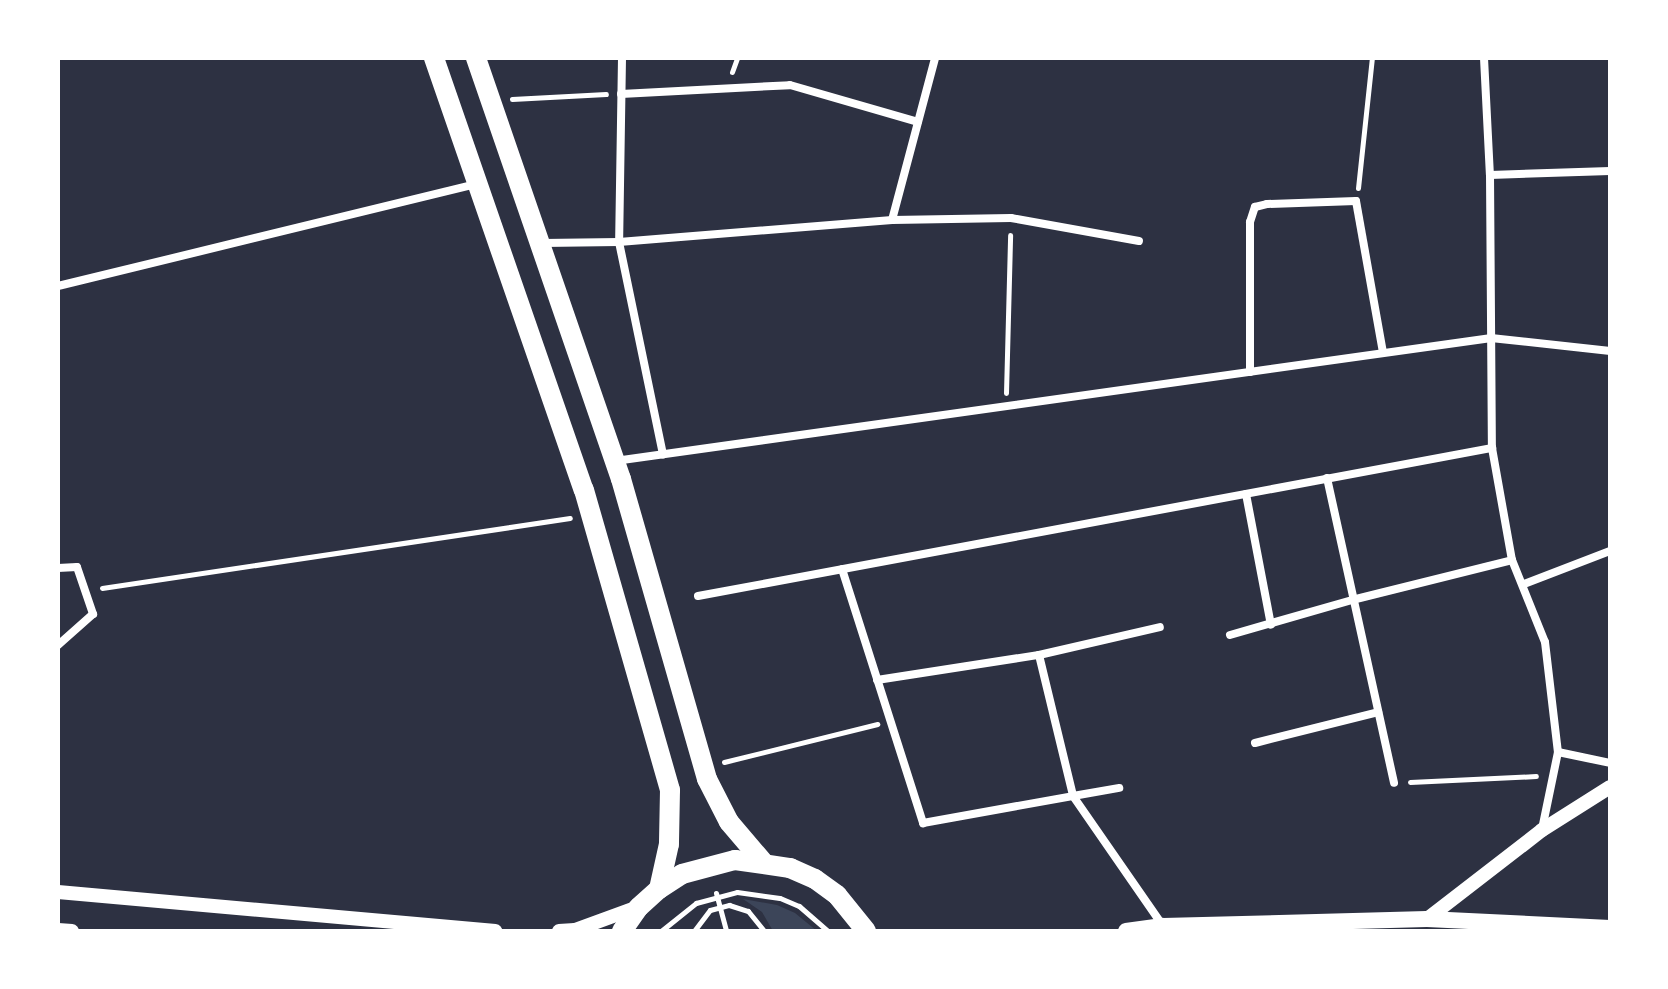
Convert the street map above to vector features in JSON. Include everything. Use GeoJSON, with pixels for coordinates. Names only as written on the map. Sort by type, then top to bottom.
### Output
{"type":"FeatureCollection","features":[{"type":"Feature","properties":{"kind":"main road"},"geometry":{"type":"LineString","coordinates":[[434,58],[591,515],[670,790],[669,844],[659,889]]}},
{"type":"Feature","properties":{"kind":"main road"},"geometry":{"type":"LineString","coordinates":[[476,58],[615,461],[704,767],[729,822],[763,862]]}},
{"type":"Feature","properties":{"kind":"main road"},"geometry":{"type":"LineString","coordinates":[[622,931],[639,907],[682,874],[735,860],[763,862],[815,879],[837,895],[866,931]]}},
{"type":"Feature","properties":{"kind":"main road"},"geometry":{"type":"LineString","coordinates":[[1126,931],[1427,919],[1610,928]]}},
{"type":"Feature","properties":{"kind":"street"},"geometry":{"type":"LineString","coordinates":[[622,58],[619,242],[663,454]]}},
{"type":"Feature","properties":{"kind":"street"},"geometry":{"type":"LineString","coordinates":[[892,220],[935,58]]}},
{"type":"Feature","properties":{"kind":"street"},"geometry":{"type":"LineString","coordinates":[[1484,58],[1490,175],[1492,448],[1512,560],[1545,642],[1558,752],[1542,830]]}},
{"type":"Feature","properties":{"kind":"street"},"geometry":{"type":"LineString","coordinates":[[621,94],[790,85],[918,122]]}},
{"type":"Feature","properties":{"kind":"street"},"geometry":{"type":"LineString","coordinates":[[1490,175],[1610,171]]}},
{"type":"Feature","properties":{"kind":"street"},"geometry":{"type":"LineString","coordinates":[[58,286],[477,184]]}},
{"type":"Feature","properties":{"kind":"street"},"geometry":{"type":"LineString","coordinates":[[1250,372],[1250,222],[1255,207],[1267,204],[1356,201],[1383,353]]}},
{"type":"Feature","properties":{"kind":"street"},"geometry":{"type":"LineString","coordinates":[[540,243],[619,242],[892,220],[1011,218],[1139,241]]}},
{"type":"Feature","properties":{"kind":"street"},"geometry":{"type":"LineString","coordinates":[[615,461],[1491,338],[1610,351]]}},
{"type":"Feature","properties":{"kind":"street"},"geometry":{"type":"LineString","coordinates":[[698,596],[1492,448]]}},
{"type":"Feature","properties":{"kind":"street"},"geometry":{"type":"LineString","coordinates":[[1327,478],[1394,783]]}},
{"type":"Feature","properties":{"kind":"street"},"geometry":{"type":"LineString","coordinates":[[1246,494],[1271,625]]}},
{"type":"Feature","properties":{"kind":"street"},"geometry":{"type":"LineString","coordinates":[[1524,584],[1610,551]]}},
{"type":"Feature","properties":{"kind":"street"},"geometry":{"type":"LineString","coordinates":[[1230,635],[1352,600],[1512,560]]}},
{"type":"Feature","properties":{"kind":"street"},"geometry":{"type":"LineString","coordinates":[[58,568],[77,567],[93,614],[58,645]]}},
{"type":"Feature","properties":{"kind":"street"},"geometry":{"type":"LineString","coordinates":[[842,569],[923,823],[1119,788]]}},
{"type":"Feature","properties":{"kind":"street"},"geometry":{"type":"LineString","coordinates":[[877,680],[1039,655],[1160,627]]}},
{"type":"Feature","properties":{"kind":"street"},"geometry":{"type":"LineString","coordinates":[[1039,655],[1073,796],[1162,928]]}},
{"type":"Feature","properties":{"kind":"street"},"geometry":{"type":"LineString","coordinates":[[1255,743],[1378,712]]}},
{"type":"Feature","properties":{"kind":"street"},"geometry":{"type":"LineString","coordinates":[[1558,752],[1610,763]]}},
{"type":"Feature","properties":{"kind":"street"},"geometry":{"type":"LineString","coordinates":[[1427,919],[1542,830],[1610,787]]}},
{"type":"Feature","properties":{"kind":"street"},"geometry":{"type":"LineString","coordinates":[[58,892],[495,931]]}},
{"type":"Feature","properties":{"kind":"street"},"geometry":{"type":"LineString","coordinates":[[559,931],[575,930],[639,907]]}},
{"type":"Feature","properties":{"kind":"street"},"geometry":{"type":"LineString","coordinates":[[1451,921],[1469,931]]}},
{"type":"Feature","properties":{"kind":"street"},"geometry":{"type":"LineString","coordinates":[[58,930],[72,931]]}},
{"type":"Feature","properties":{"kind":"path"},"geometry":{"type":"LineString","coordinates":[[1356,201],[1372,58]]}},
{"type":"Feature","properties":{"kind":"path"},"geometry":{"type":"LineString","coordinates":[[491,100],[621,94]]}},
{"type":"Feature","properties":{"kind":"path"},"geometry":{"type":"LineString","coordinates":[[1006,406],[1011,218]]}},
{"type":"Feature","properties":{"kind":"path"},"geometry":{"type":"LineString","coordinates":[[85,591],[591,515]]}},
{"type":"Feature","properties":{"kind":"path"},"geometry":{"type":"LineString","coordinates":[[704,767],[890,721]]}},
{"type":"Feature","properties":{"kind":"path"},"geometry":{"type":"LineString","coordinates":[[1394,783],[1553,775]]}},
{"type":"Feature","properties":{"kind":"path"},"geometry":{"type":"LineString","coordinates":[[708,865],[726,931]]}},
{"type":"Feature","properties":{"kind":"path"},"geometry":{"type":"LineString","coordinates":[[661,931],[678,914],[716,895],[748,892],[780,898],[799,906],[828,931]]}},
{"type":"Feature","properties":{"kind":"path"},"geometry":{"type":"LineString","coordinates":[[694,931],[702,916],[729,905],[748,911],[764,931]]}},
{"type":"Feature","properties":{"kind":"shaded area"},"geometry":{"type":"Polygon","coordinates":[[[743,899],[777,905],[795,913],[817,931],[773,931],[762,912],[743,899]]]}}]}
